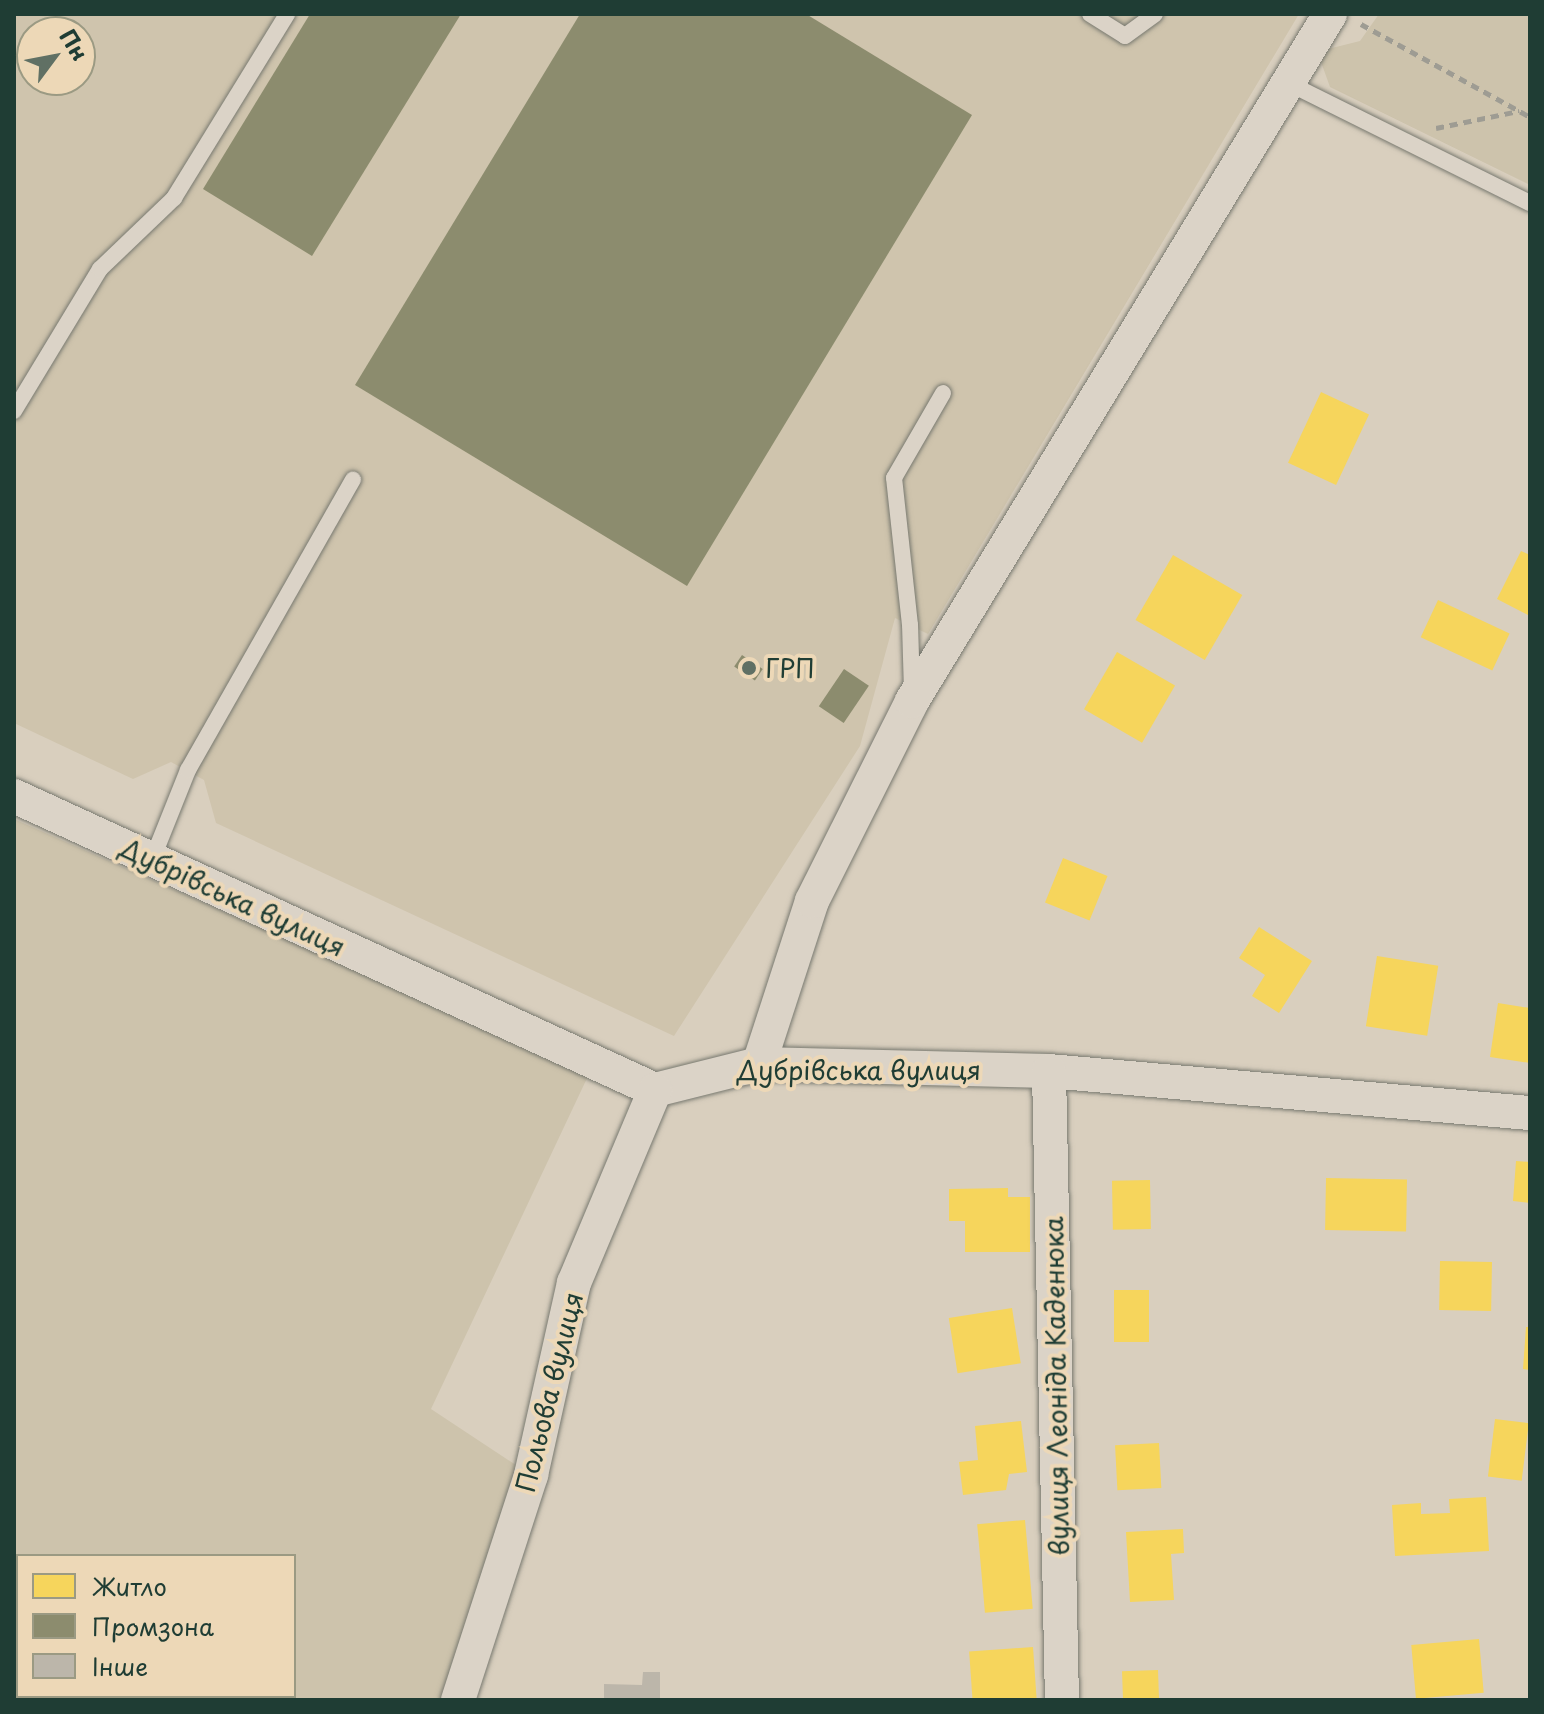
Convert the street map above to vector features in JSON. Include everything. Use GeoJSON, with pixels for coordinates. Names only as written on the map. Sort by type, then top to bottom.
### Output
{"type":"FeatureCollection","features":[{"type":"Feature","properties":{"kind":"street"},"geometry":{"type":"LineString","coordinates":[[759,1064],[812,901],[912,701],[1286,82],[1343,18]]}},
{"type":"Feature","properties":{"kind":"street","name":"Дубрівська вулиця"},"geometry":{"type":"LineString","coordinates":[[14,796],[655,1090],[759,1064],[1049,1071],[1530,1113]]}},
{"type":"Feature","properties":{"kind":"street","name":"вулиця Леоніда Каденюка"},"geometry":{"type":"LineString","coordinates":[[1049,1071],[1062,1700]]}},
{"type":"Feature","properties":{"kind":"street","name":"Польова вулиця"},"geometry":{"type":"LineString","coordinates":[[458,1700],[531,1475],[574,1283],[655,1090]]}},
{"type":"Feature","properties":{"kind":"lane"},"geometry":{"type":"LineString","coordinates":[[14,411],[100,269],[174,198],[287,14]]}},
{"type":"Feature","properties":{"kind":"lane"},"geometry":{"type":"LineString","coordinates":[[1090,14],[1125,36],[1155,14]]}},
{"type":"Feature","properties":{"kind":"lane"},"geometry":{"type":"LineString","coordinates":[[1286,82],[1530,203]]}},
{"type":"Feature","properties":{"kind":"lane"},"geometry":{"type":"LineString","coordinates":[[912,701],[910,625],[894,478],[943,393]]}},
{"type":"Feature","properties":{"kind":"lane"},"geometry":{"type":"LineString","coordinates":[[152,860],[188,770],[353,480]]}},
{"type":"Feature","properties":{"kind":"path"},"geometry":{"type":"LineString","coordinates":[[1343,18],[1530,117]]}},
{"type":"Feature","properties":{"kind":"path"},"geometry":{"type":"LineString","coordinates":[[1395,136],[1519,111]]}},
{"type":"Feature","properties":{"kind":"shaded area"},"geometry":{"type":"Polygon","coordinates":[[[14,14],[1299,14],[928,634],[895,618],[860,746],[674,1036],[216,823],[204,780],[171,762],[133,779],[14,723],[14,14]]]}},
{"type":"Feature","properties":{"kind":"shaded area"},"geometry":{"type":"Polygon","coordinates":[[[1379,14],[1530,14],[1530,185],[1330,87],[1321,62],[1328,49],[1360,41],[1379,14]]]}},
{"type":"Feature","properties":{"kind":"shaded area"},"geometry":{"type":"Polygon","coordinates":[[[14,819],[589,1074],[431,1409],[531,1475],[458,1700],[14,1700],[14,819]]]}},
{"type":"Feature","properties":{"kind":"building: Житло"},"geometry":{"type":"Polygon","coordinates":[[[1321,392],[1369,414],[1336,485],[1288,463],[1321,392]]]}},
{"type":"Feature","properties":{"kind":"building: Житло"},"geometry":{"type":"Polygon","coordinates":[[[1521,551],[1530,555],[1530,616],[1497,599],[1521,551]]]}},
{"type":"Feature","properties":{"kind":"building: Житло"},"geometry":{"type":"Polygon","coordinates":[[[1173,555],[1242,595],[1205,660],[1136,620],[1173,555]]]}},
{"type":"Feature","properties":{"kind":"building: Житло"},"geometry":{"type":"Polygon","coordinates":[[[1438,600],[1510,633],[1492,671],[1421,637],[1438,600]]]}},
{"type":"Feature","properties":{"kind":"building: Житло"},"geometry":{"type":"Polygon","coordinates":[[[1117,652],[1175,686],[1142,743],[1084,709],[1117,652]]]}},
{"type":"Feature","properties":{"kind":"building: Житло"},"geometry":{"type":"Polygon","coordinates":[[[1063,858],[1108,876],[1090,920],[1045,903],[1063,858]]]}},
{"type":"Feature","properties":{"kind":"building: Житло"},"geometry":{"type":"Polygon","coordinates":[[[1259,927],[1312,961],[1279,1013],[1252,996],[1265,975],[1239,958],[1259,927]]]}},
{"type":"Feature","properties":{"kind":"building: Житло"},"geometry":{"type":"Polygon","coordinates":[[[1377,956],[1438,966],[1427,1036],[1366,1026],[1377,956]]]}},
{"type":"Feature","properties":{"kind":"building: Житло"},"geometry":{"type":"Polygon","coordinates":[[[1498,1003],[1530,1008],[1530,1063],[1490,1057],[1498,1003]]]}},
{"type":"Feature","properties":{"kind":"building: Житло"},"geometry":{"type":"Polygon","coordinates":[[[1516,1161],[1530,1162],[1530,1203],[1513,1201],[1516,1161]]]}},
{"type":"Feature","properties":{"kind":"building: Житло"},"geometry":{"type":"Polygon","coordinates":[[[1326,1178],[1407,1179],[1406,1231],[1325,1230],[1326,1178]]]}},
{"type":"Feature","properties":{"kind":"building: Житло"},"geometry":{"type":"Polygon","coordinates":[[[1150,1180],[1151,1229],[1113,1230],[1112,1181],[1150,1180]]]}},
{"type":"Feature","properties":{"kind":"building: Житло"},"geometry":{"type":"Polygon","coordinates":[[[1008,1188],[1008,1197],[1030,1197],[1030,1252],[965,1252],[965,1221],[949,1221],[949,1189],[1008,1188]]]}},
{"type":"Feature","properties":{"kind":"building: Житло"},"geometry":{"type":"Polygon","coordinates":[[[1440,1261],[1492,1262],[1491,1311],[1439,1310],[1440,1261]]]}},
{"type":"Feature","properties":{"kind":"building: Житло"},"geometry":{"type":"Polygon","coordinates":[[[1114,1290],[1149,1290],[1149,1342],[1114,1342],[1114,1290]]]}},
{"type":"Feature","properties":{"kind":"building: Житло"},"geometry":{"type":"Polygon","coordinates":[[[1012,1308],[1021,1363],[958,1373],[949,1318],[1012,1308]]]}},
{"type":"Feature","properties":{"kind":"building: Житло"},"geometry":{"type":"Polygon","coordinates":[[[1526,1327],[1530,1327],[1530,1370],[1523,1369],[1526,1327]]]}},
{"type":"Feature","properties":{"kind":"building: Житло"},"geometry":{"type":"Polygon","coordinates":[[[1495,1419],[1529,1423],[1522,1481],[1488,1477],[1495,1419]]]}},
{"type":"Feature","properties":{"kind":"building: Житло"},"geometry":{"type":"Polygon","coordinates":[[[1021,1421],[1027,1472],[1009,1474],[1006,1490],[963,1495],[959,1462],[978,1460],[975,1426],[1021,1421]]]}},
{"type":"Feature","properties":{"kind":"building: Житло"},"geometry":{"type":"Polygon","coordinates":[[[1159,1443],[1161,1488],[1117,1490],[1115,1445],[1159,1443]]]}},
{"type":"Feature","properties":{"kind":"building: Житло"},"geometry":{"type":"Polygon","coordinates":[[[1486,1497],[1489,1551],[1395,1556],[1392,1505],[1421,1503],[1421,1514],[1450,1513],[1449,1499],[1486,1497]]]}},
{"type":"Feature","properties":{"kind":"building: Житло"},"geometry":{"type":"Polygon","coordinates":[[[1025,1520],[1033,1609],[985,1613],[977,1524],[1025,1520]]]}},
{"type":"Feature","properties":{"kind":"building: Житло"},"geometry":{"type":"Polygon","coordinates":[[[1183,1529],[1184,1553],[1171,1554],[1174,1600],[1130,1602],[1126,1532],[1183,1529]]]}},
{"type":"Feature","properties":{"kind":"building: Житло"},"geometry":{"type":"Polygon","coordinates":[[[1479,1639],[1484,1693],[1416,1699],[1411,1645],[1479,1639]]]}},
{"type":"Feature","properties":{"kind":"building: Житло"},"geometry":{"type":"Polygon","coordinates":[[[1033,1647],[1037,1700],[973,1700],[969,1651],[1033,1647]]]}},
{"type":"Feature","properties":{"kind":"building: Житло"},"geometry":{"type":"Polygon","coordinates":[[[1158,1670],[1159,1700],[1123,1700],[1122,1671],[1158,1670]]]}},
{"type":"Feature","properties":{"kind":"building: Промзона"},"geometry":{"type":"Polygon","coordinates":[[[310,14],[461,14],[312,256],[203,189],[310,14]]]}},
{"type":"Feature","properties":{"kind":"building: Промзона"},"geometry":{"type":"Polygon","coordinates":[[[580,14],[806,14],[972,115],[687,586],[355,385],[580,14]]]}},
{"type":"Feature","properties":{"kind":"building: Промзона","name":"ГРП"},"geometry":{"type":"Polygon","coordinates":[[[742,655],[763,669],[755,681],[734,667],[742,655]]]}},
{"type":"Feature","properties":{"kind":"building: Промзона"},"geometry":{"type":"Polygon","coordinates":[[[844,669],[869,686],[844,723],[819,706],[844,669]]]}},
{"type":"Feature","properties":{"kind":"building: Інше"},"geometry":{"type":"Polygon","coordinates":[[[643,1672],[660,1672],[660,1700],[604,1700],[604,1684],[642,1685],[643,1672]]]}},
{"type":"Feature","properties":{"kind":"place","name":"ГРП"},"geometry":{"type":"Point","coordinates":[749,668]}}]}
